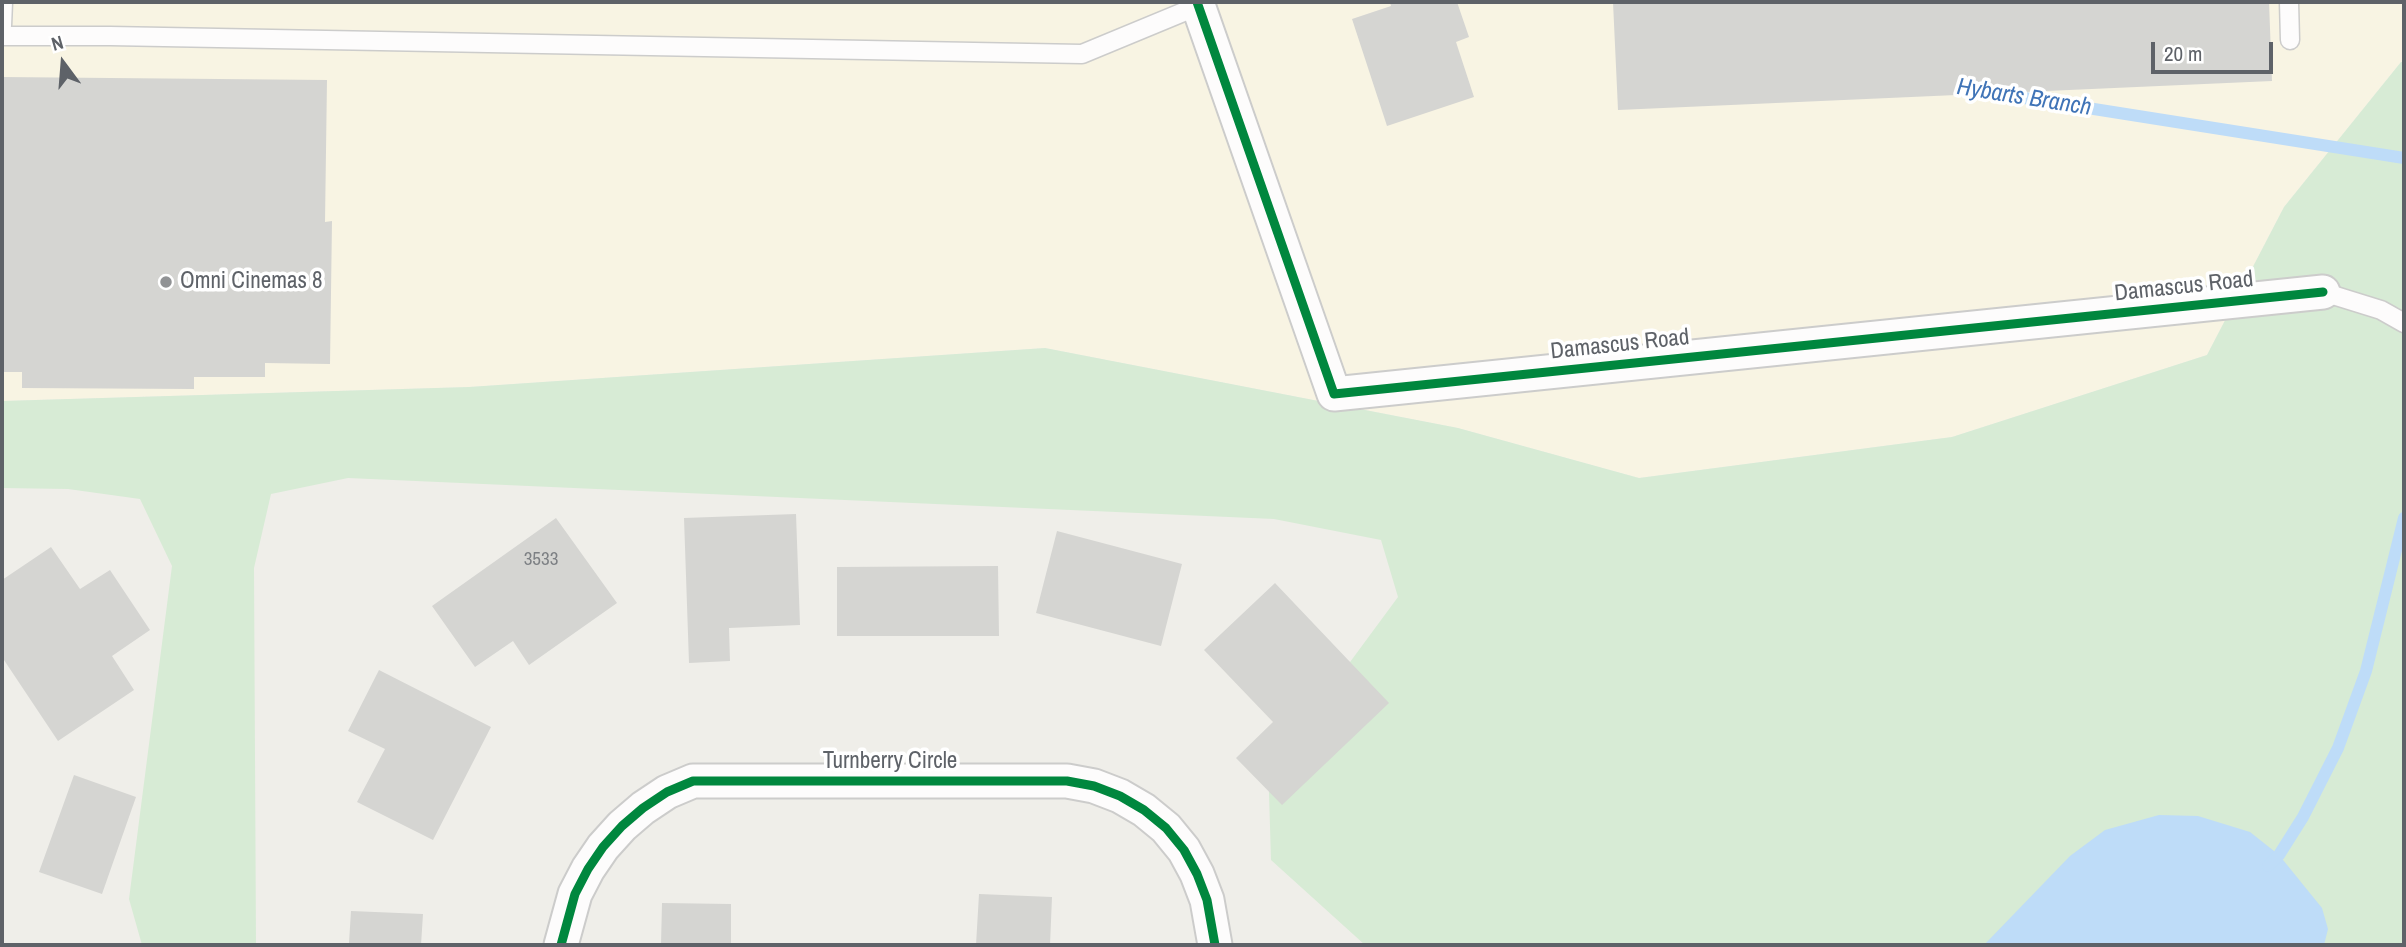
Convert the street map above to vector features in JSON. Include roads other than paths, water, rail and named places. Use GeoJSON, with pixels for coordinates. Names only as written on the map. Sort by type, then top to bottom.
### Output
{"type":"FeatureCollection","features":[{"type":"Feature","properties":{"kind":"street","name":"Damascus Road"},"geometry":{"type":"LineString","coordinates":[[1197,4],[1334,394],[2323,292]]}},
{"type":"Feature","properties":{"kind":"street","name":"Turnberry Circle"},"geometry":{"type":"LineString","coordinates":[[561,945],[575,894],[603,847],[643,808],[667,792],[692,781],[1067,781],[1094,786],[1120,796],[1144,810],[1166,828],[1184,850],[1207,900],[1215,945]]}},
{"type":"Feature","properties":{"kind":"lane"},"geometry":{"type":"LineString","coordinates":[[2,26],[3,2]]}},
{"type":"Feature","properties":{"kind":"lane"},"geometry":{"type":"LineString","coordinates":[[2289,2],[2291,40]]}},
{"type":"Feature","properties":{"kind":"lane"},"geometry":{"type":"LineString","coordinates":[[2,36],[1082,54],[1197,4]]}},
{"type":"Feature","properties":{"kind":"lane"},"geometry":{"type":"LineString","coordinates":[[2323,292],[2381,310],[2404,323]]}},
{"type":"Feature","properties":{"kind":"water"},"geometry":{"type":"Polygon","coordinates":[[[2159,815],[2198,816],[2250,832],[2279,855],[2322,908],[2328,929],[2324,945],[1984,945],[2070,856],[2105,830],[2159,815]]]}},
{"type":"Feature","properties":{"kind":"waterway","name":"Hybarts Branch"},"geometry":{"type":"LineString","coordinates":[[1980,91],[2404,158]]}},
{"type":"Feature","properties":{"kind":"waterway"},"geometry":{"type":"LineString","coordinates":[[2268,866],[2279,855],[2303,817],[2338,748],[2366,671],[2404,518]]}},
{"type":"Feature","properties":{"kind":"place","name":"Omni Cinemas 8"},"geometry":{"type":"Point","coordinates":[166,282]}}]}
